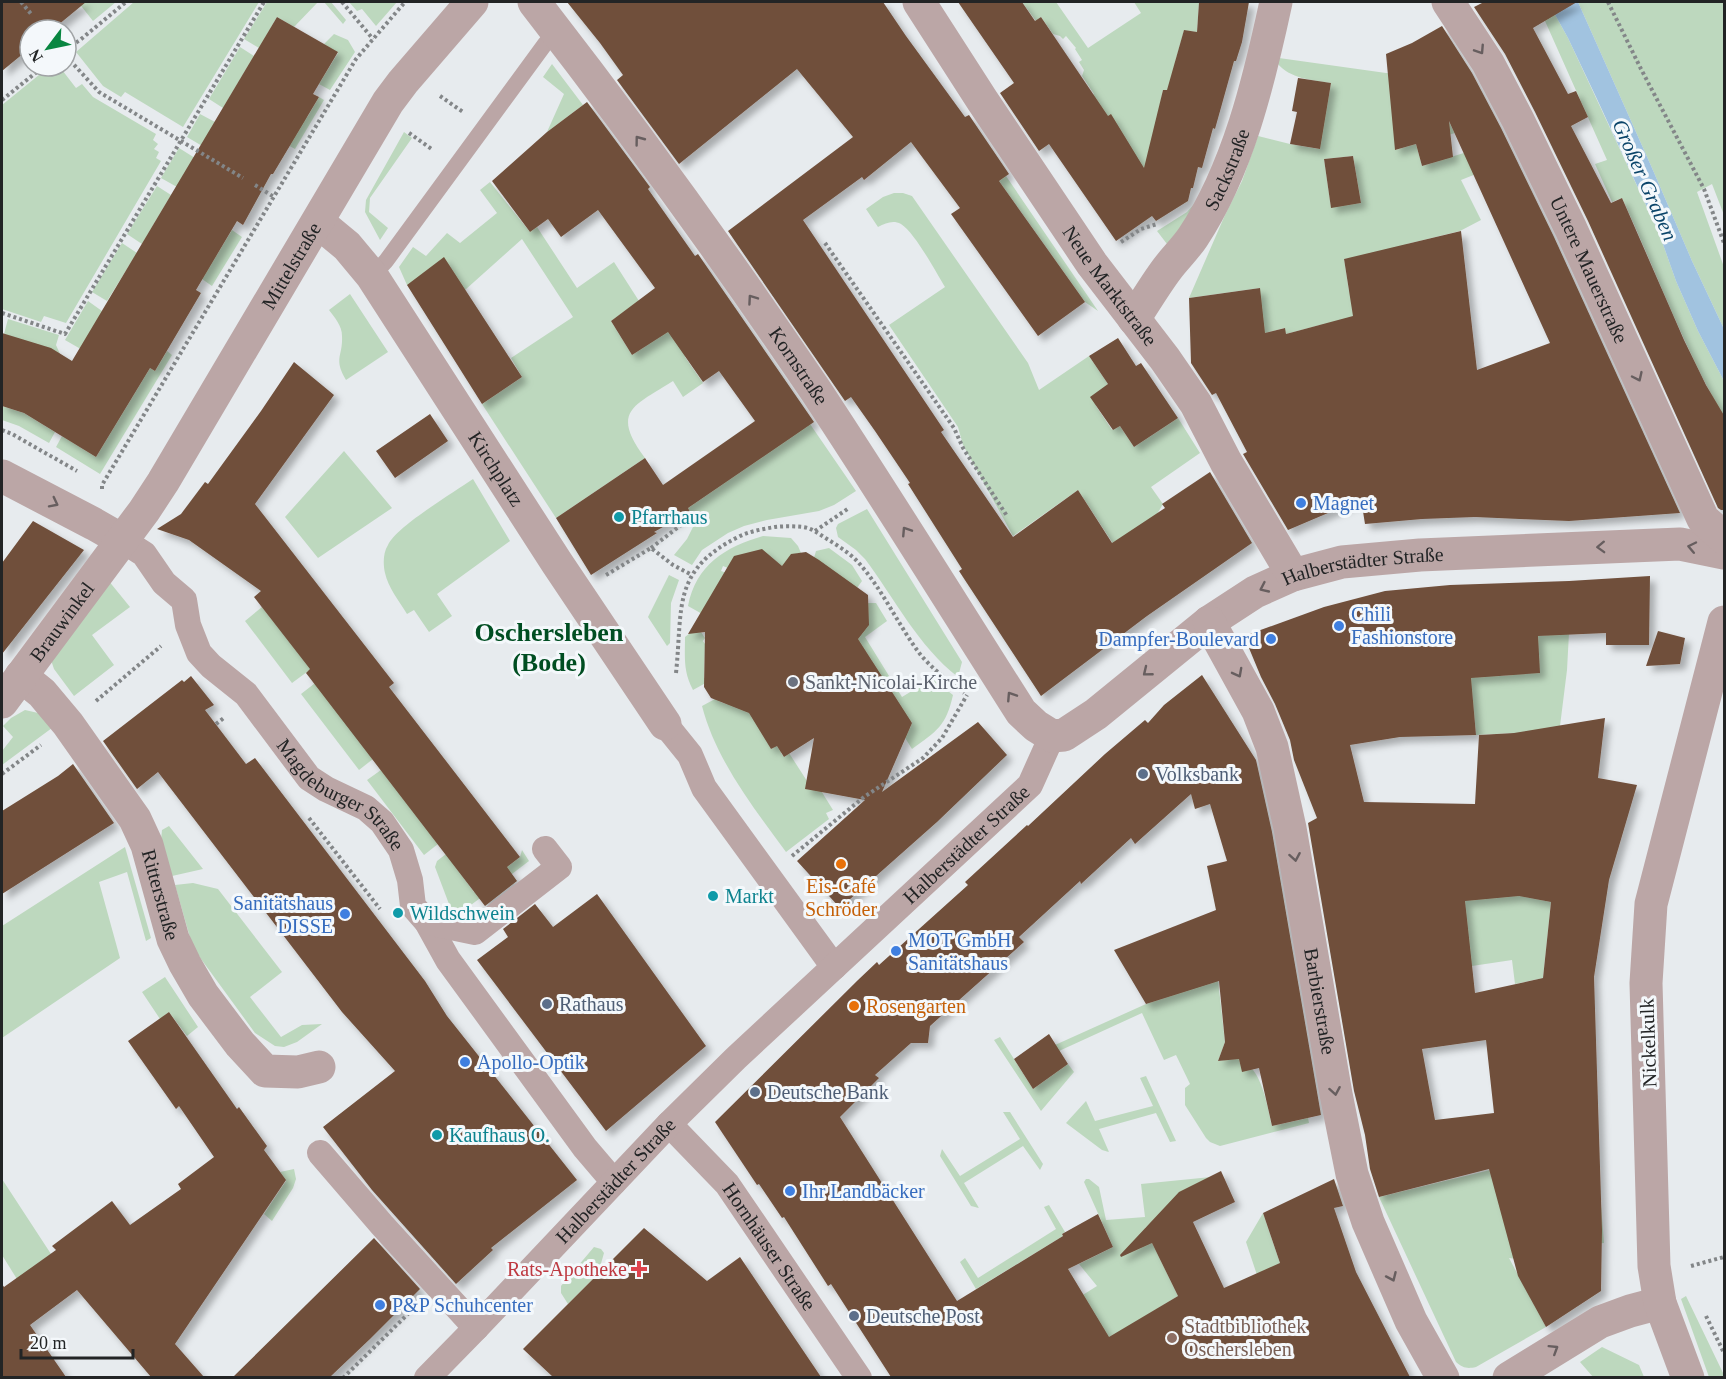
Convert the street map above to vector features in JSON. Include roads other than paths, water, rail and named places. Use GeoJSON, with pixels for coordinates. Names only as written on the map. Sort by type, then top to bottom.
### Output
{"type":"FeatureCollection","features":[{"type":"Feature","properties":{"kind":"street","name":"Mittelstraße"},"geometry":{"type":"LineString","coordinates":[[122,540],[163,482],[388,102],[472,2]]}},
{"type":"Feature","properties":{"kind":"street","name":"Kornstraße"},"geometry":{"type":"LineString","coordinates":[[534,2],[643,145],[778,336],[1021,712],[1036,726],[1052,736]]}},
{"type":"Feature","properties":{"kind":"street","name":"Neue Marktstraße"},"geometry":{"type":"LineString","coordinates":[[919,2],[1079,244],[1196,404],[1226,462],[1293,575]]}},
{"type":"Feature","properties":{"kind":"street","name":"Sackstraße"},"geometry":{"type":"LineString","coordinates":[[1134,319],[1165,271],[1192,238],[1230,168],[1257,80],[1276,2]]}},
{"type":"Feature","properties":{"kind":"street","name":"Untere Mauerstraße"},"geometry":{"type":"LineString","coordinates":[[1448,2],[1488,63],[1523,130],[1571,229],[1703,519],[1725,538]]}},
{"type":"Feature","properties":{"kind":"street","name":"Kirchplatz"},"geometry":{"type":"LineString","coordinates":[[318,222],[348,246],[372,276],[531,524],[665,724]]}},
{"type":"Feature","properties":{"kind":"street","name":"Magdeburger Straße"},"geometry":{"type":"LineString","coordinates":[[2,476],[94,524],[144,554],[164,583],[184,600],[188,625],[199,653],[211,666],[246,694],[309,778],[326,789],[366,808],[382,822],[401,850],[410,880],[413,906],[426,922],[454,969],[585,1148],[614,1182]]}},
{"type":"Feature","properties":{"kind":"street","name":"Brauwinkel"},"geometry":{"type":"LineString","coordinates":[[2,702],[122,540]]}},
{"type":"Feature","properties":{"kind":"street","name":"Halberstädter Straße"},"geometry":{"type":"LineString","coordinates":[[427,1377],[669,1124],[736,1058],[1030,785],[1052,736],[1064,735],[1096,714],[1209,622],[1255,592],[1293,575],[1342,562],[1420,555],[1680,544],[1725,553]]}},
{"type":"Feature","properties":{"kind":"street","name":"Barbierstraße"},"geometry":{"type":"LineString","coordinates":[[1209,622],[1258,711],[1272,747],[1290,828],[1352,1174],[1368,1222],[1406,1310],[1443,1377]]}},
{"type":"Feature","properties":{"kind":"street","name":"Nickelkulk"},"geometry":{"type":"LineString","coordinates":[[1688,1377],[1660,1303],[1654,1266],[1646,983],[1652,904],[1725,622]]}},
{"type":"Feature","properties":{"kind":"street","name":"Ritterstraße"},"geometry":{"type":"LineString","coordinates":[[21,676],[42,693],[68,724],[135,819],[147,845],[173,939],[203,995],[240,1044],[265,1071],[298,1072],[319,1067]]}},
{"type":"Feature","properties":{"kind":"street"},"geometry":{"type":"LineString","coordinates":[[665,724],[690,755],[704,788],[834,967]]}},
{"type":"Feature","properties":{"kind":"street"},"geometry":{"type":"LineString","coordinates":[[426,922],[475,932],[552,858]]}},
{"type":"Feature","properties":{"kind":"street","name":"Hornhäuser Straße"},"geometry":{"type":"LineString","coordinates":[[669,1124],[727,1184],[859,1377]]}},
{"type":"Feature","properties":{"kind":"street"},"geometry":{"type":"LineString","coordinates":[[320,1153],[476,1328]]}},
{"type":"Feature","properties":{"kind":"street"},"geometry":{"type":"LineString","coordinates":[[1509,1377],[1600,1322],[1660,1303]]}},
{"type":"Feature","properties":{"kind":"lane"},"geometry":{"type":"LineString","coordinates":[[372,276],[386,261],[557,30]]}},
{"type":"Feature","properties":{"kind":"water","name":"Großer Graben"},"geometry":{"type":"Polygon","coordinates":[[[1548,2],[1578,2],[1724,329],[1724,381],[1698,331],[1676,281],[1659,233],[1597,99],[1548,2]]]}},
{"type":"Feature","properties":{"kind":"place","name":"Magnet"},"geometry":{"type":"Point","coordinates":[1301,503]}},
{"type":"Feature","properties":{"kind":"place","name":"Pfarrhaus"},"geometry":{"type":"Point","coordinates":[619,517]}},
{"type":"Feature","properties":{"kind":"place","name":"Chili Fashionstore"},"geometry":{"type":"Point","coordinates":[1339,626]}},
{"type":"Feature","properties":{"kind":"place","name":"Dampfer-Boulevard"},"geometry":{"type":"Point","coordinates":[1271,639]}},
{"type":"Feature","properties":{"kind":"place","name":"Sankt-Nicolai-Kirche"},"geometry":{"type":"Point","coordinates":[793,682]}},
{"type":"Feature","properties":{"kind":"place","name":"Volksbank"},"geometry":{"type":"Point","coordinates":[1143,774]}},
{"type":"Feature","properties":{"kind":"place","name":"Eis-Café Schröder"},"geometry":{"type":"Point","coordinates":[841,864]}},
{"type":"Feature","properties":{"kind":"place","name":"Markt"},"geometry":{"type":"Point","coordinates":[713,896]}},
{"type":"Feature","properties":{"kind":"place","name":"Wildschwein"},"geometry":{"type":"Point","coordinates":[398,913]}},
{"type":"Feature","properties":{"kind":"place","name":"Sanitätshaus DISSE"},"geometry":{"type":"Point","coordinates":[345,914]}},
{"type":"Feature","properties":{"kind":"place","name":"MOT GmbH Sanitätshaus"},"geometry":{"type":"Point","coordinates":[896,951]}},
{"type":"Feature","properties":{"kind":"place","name":"Rathaus"},"geometry":{"type":"Point","coordinates":[547,1004]}},
{"type":"Feature","properties":{"kind":"place","name":"Rosengarten"},"geometry":{"type":"Point","coordinates":[854,1006]}},
{"type":"Feature","properties":{"kind":"place","name":"Apollo-Optik"},"geometry":{"type":"Point","coordinates":[465,1062]}},
{"type":"Feature","properties":{"kind":"place","name":"Deutsche Bank"},"geometry":{"type":"Point","coordinates":[755,1092]}},
{"type":"Feature","properties":{"kind":"place","name":"Kaufhaus O."},"geometry":{"type":"Point","coordinates":[437,1135]}},
{"type":"Feature","properties":{"kind":"place","name":"Ihr Landbäcker"},"geometry":{"type":"Point","coordinates":[790,1191]}},
{"type":"Feature","properties":{"kind":"place","name":"Rats-Apotheke"},"geometry":{"type":"Point","coordinates":[639,1269]}},
{"type":"Feature","properties":{"kind":"place","name":"P&P Schuhcenter"},"geometry":{"type":"Point","coordinates":[380,1305]}},
{"type":"Feature","properties":{"kind":"place","name":"Deutsche Post"},"geometry":{"type":"Point","coordinates":[854,1316]}},
{"type":"Feature","properties":{"kind":"place","name":"Stadtbibliothek Oschersleben"},"geometry":{"type":"Point","coordinates":[1172,1338]}},
{"type":"Feature","properties":{"kind":"district","name":"Oschersleben (Bode)"},"geometry":{"type":"Point","coordinates":[549,647]}}]}
